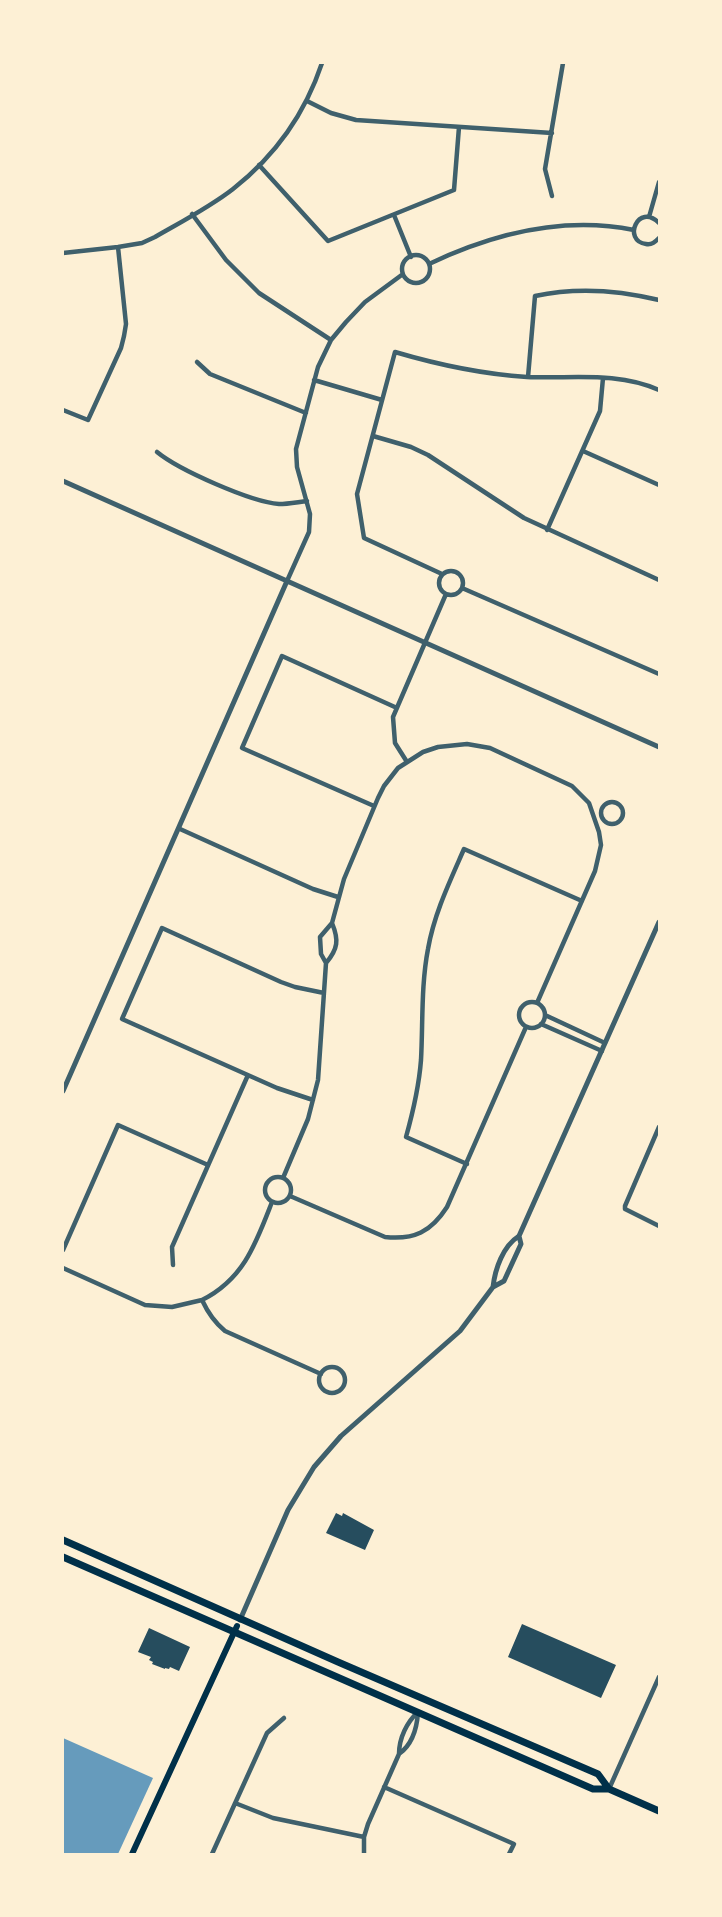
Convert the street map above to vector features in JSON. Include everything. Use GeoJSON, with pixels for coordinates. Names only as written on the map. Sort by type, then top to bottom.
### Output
{"type":"FeatureCollection","features":[{"type":"Feature","properties":{"kind":"main road"},"geometry":{"type":"LineString","coordinates":[[63,1540],[598,1774],[609,1789]]}},
{"type":"Feature","properties":{"kind":"main road"},"geometry":{"type":"LineString","coordinates":[[63,1557],[235,1629],[593,1789],[609,1789],[659,1811]]}},
{"type":"Feature","properties":{"kind":"main road"},"geometry":{"type":"LineString","coordinates":[[132,1854],[235,1629]]}},
{"type":"Feature","properties":{"kind":"street"},"geometry":{"type":"LineString","coordinates":[[63,253],[142,243],[233,189],[283,141],[307,101],[322,63]]}},
{"type":"Feature","properties":{"kind":"street"},"geometry":{"type":"LineString","coordinates":[[552,196],[545,169],[563,63]]}},
{"type":"Feature","properties":{"kind":"street"},"geometry":{"type":"LineString","coordinates":[[307,101],[331,113],[356,120],[552,133]]}},
{"type":"Feature","properties":{"kind":"street"},"geometry":{"type":"LineString","coordinates":[[259,165],[328,242],[454,190],[459,127]]}},
{"type":"Feature","properties":{"kind":"street"},"geometry":{"type":"LineString","coordinates":[[649,217],[659,182]]}},
{"type":"Feature","properties":{"kind":"street"},"geometry":{"type":"LineString","coordinates":[[192,214],[226,260],[259,293],[331,340]]}},
{"type":"Feature","properties":{"kind":"street"},"geometry":{"type":"LineString","coordinates":[[394,215],[411,257]]}},
{"type":"Feature","properties":{"kind":"street"},"geometry":{"type":"LineString","coordinates":[[659,223],[645,217],[637,222],[634,230],[636,238],[643,244],[652,244],[659,238]]}},
{"type":"Feature","properties":{"kind":"street"},"geometry":{"type":"LineString","coordinates":[[429,264],[494,238],[539,229],[582,225],[634,230]]}},
{"type":"Feature","properties":{"kind":"street"},"geometry":{"type":"LineString","coordinates":[[63,410],[88,420],[121,348],[126,324],[118,247]]}},
{"type":"Feature","properties":{"kind":"street"},"geometry":{"type":"LineString","coordinates":[[411,257],[423,258],[429,264],[428,277],[421,282],[412,283],[403,274],[403,266],[411,257]]}},
{"type":"Feature","properties":{"kind":"street"},"geometry":{"type":"LineString","coordinates":[[63,1091],[309,532],[310,514],[297,467],[296,449],[314,380],[331,340],[365,302],[403,274]]}},
{"type":"Feature","properties":{"kind":"street"},"geometry":{"type":"LineString","coordinates":[[528,377],[535,296],[555,292],[602,290],[659,300]]}},
{"type":"Feature","properties":{"kind":"street"},"geometry":{"type":"LineString","coordinates":[[442,574],[364,538],[357,494],[395,352],[447,367],[484,373],[528,377],[631,380],[659,390]]}},
{"type":"Feature","properties":{"kind":"street"},"geometry":{"type":"LineString","coordinates":[[197,362],[210,374],[306,413]]}},
{"type":"Feature","properties":{"kind":"street"},"geometry":{"type":"LineString","coordinates":[[547,530],[600,411],[603,378]]}},
{"type":"Feature","properties":{"kind":"street"},"geometry":{"type":"LineString","coordinates":[[314,380],[382,400]]}},
{"type":"Feature","properties":{"kind":"street"},"geometry":{"type":"LineString","coordinates":[[373,436],[429,455],[524,518],[659,580]]}},
{"type":"Feature","properties":{"kind":"street"},"geometry":{"type":"LineString","coordinates":[[583,451],[659,485]]}},
{"type":"Feature","properties":{"kind":"street"},"geometry":{"type":"LineString","coordinates":[[156,452],[168,461],[247,496],[280,504],[307,501]]}},
{"type":"Feature","properties":{"kind":"street"},"geometry":{"type":"LineString","coordinates":[[63,481],[659,747]]}},
{"type":"Feature","properties":{"kind":"street"},"geometry":{"type":"LineString","coordinates":[[449,570],[456,572],[463,580],[462,588],[457,593],[446,594],[439,585],[442,574],[449,570]]}},
{"type":"Feature","properties":{"kind":"street"},"geometry":{"type":"LineString","coordinates":[[462,588],[659,674]]}},
{"type":"Feature","properties":{"kind":"street"},"geometry":{"type":"LineString","coordinates":[[406,762],[394,736],[393,717],[446,594]]}},
{"type":"Feature","properties":{"kind":"street"},"geometry":{"type":"LineString","coordinates":[[374,806],[242,748],[282,656],[397,708]]}},
{"type":"Feature","properties":{"kind":"street"},"geometry":{"type":"LineString","coordinates":[[326,963],[321,954],[320,937],[332,923],[338,897],[384,786],[398,768],[423,752],[438,747],[467,744],[490,748],[572,786],[589,803],[598,817],[606,822],[617,823],[623,814],[622,807],[616,802],[606,803],[601,809],[598,817],[601,845],[599,858],[537,1003]]}},
{"type":"Feature","properties":{"kind":"street"},"geometry":{"type":"LineString","coordinates":[[180,829],[338,897]]}},
{"type":"Feature","properties":{"kind":"street"},"geometry":{"type":"LineString","coordinates":[[467,1164],[406,1137],[414,1107],[420,1063],[423,995],[428,950],[439,908],[464,849],[582,902]]}},
{"type":"Feature","properties":{"kind":"street"},"geometry":{"type":"LineString","coordinates":[[493,1287],[494,1274],[510,1241],[519,1236],[659,922]]}},
{"type":"Feature","properties":{"kind":"street"},"geometry":{"type":"LineString","coordinates":[[284,1178],[313,1100],[320,1059],[326,963],[336,949],[338,941],[332,923]]}},
{"type":"Feature","properties":{"kind":"street"},"geometry":{"type":"LineString","coordinates":[[313,1100],[290,1093],[122,1019],[162,928],[281,982],[324,993]]}},
{"type":"Feature","properties":{"kind":"street"},"geometry":{"type":"LineString","coordinates":[[526,1003],[537,1003],[543,1008],[545,1015],[541,1024],[534,1028],[526,1027],[519,1019],[520,1008],[526,1003]]}},
{"type":"Feature","properties":{"kind":"street"},"geometry":{"type":"LineString","coordinates":[[545,1015],[605,1043]]}},
{"type":"Feature","properties":{"kind":"street"},"geometry":{"type":"LineString","coordinates":[[541,1024],[602,1051]]}},
{"type":"Feature","properties":{"kind":"street"},"geometry":{"type":"LineString","coordinates":[[290,1196],[385,1237],[416,1236],[438,1220],[447,1207],[526,1027]]}},
{"type":"Feature","properties":{"kind":"street"},"geometry":{"type":"LineString","coordinates":[[173,1265],[172,1247],[248,1075]]}},
{"type":"Feature","properties":{"kind":"street"},"geometry":{"type":"LineString","coordinates":[[63,1250],[118,1125],[208,1165]]}},
{"type":"Feature","properties":{"kind":"street"},"geometry":{"type":"LineString","coordinates":[[659,1127],[625,1206],[629,1213],[659,1226]]}},
{"type":"Feature","properties":{"kind":"street"},"geometry":{"type":"LineString","coordinates":[[274,1178],[284,1178],[291,1188],[290,1196],[284,1202],[273,1202],[266,1196],[265,1187],[274,1178]]}},
{"type":"Feature","properties":{"kind":"street"},"geometry":{"type":"LineString","coordinates":[[63,1268],[145,1305],[172,1307],[202,1300],[218,1292],[245,1264],[273,1202]]}},
{"type":"Feature","properties":{"kind":"street"},"geometry":{"type":"LineString","coordinates":[[235,1629],[288,1510],[314,1467],[341,1436],[460,1331],[493,1287],[504,1281],[521,1244],[519,1236]]}},
{"type":"Feature","properties":{"kind":"street"},"geometry":{"type":"LineString","coordinates":[[202,1300],[216,1324],[225,1331],[321,1374]]}},
{"type":"Feature","properties":{"kind":"street"},"geometry":{"type":"LineString","coordinates":[[330,1368],[339,1370],[344,1380],[342,1387],[332,1393],[324,1390],[319,1383],[321,1374],[330,1368]]}},
{"type":"Feature","properties":{"kind":"street"},"geometry":{"type":"LineString","coordinates":[[609,1789],[659,1677]]}},
{"type":"Feature","properties":{"kind":"street"},"geometry":{"type":"LineString","coordinates":[[399,1754],[408,1747],[417,1724],[418,1712]]}},
{"type":"Feature","properties":{"kind":"street"},"geometry":{"type":"LineString","coordinates":[[364,1854],[364,1837],[399,1754],[399,1744],[410,1720],[418,1712]]}},
{"type":"Feature","properties":{"kind":"street"},"geometry":{"type":"LineString","coordinates":[[212,1854],[267,1733],[284,1718]]}},
{"type":"Feature","properties":{"kind":"street"},"geometry":{"type":"LineString","coordinates":[[384,1787],[514,1844],[509,1854]]}},
{"type":"Feature","properties":{"kind":"street"},"geometry":{"type":"LineString","coordinates":[[235,1803],[273,1818],[364,1837]]}},
{"type":"Feature","properties":{"kind":"water"},"geometry":{"type":"Polygon","coordinates":[[[63,1738],[153,1778],[118,1854],[63,1854],[63,1738]]]}},
{"type":"Feature","properties":{"kind":"building"},"geometry":{"type":"Polygon","coordinates":[[[336,1513],[342,1516],[343,1513],[374,1530],[365,1550],[326,1533],[336,1513]]]}},
{"type":"Feature","properties":{"kind":"building"},"geometry":{"type":"Polygon","coordinates":[[[522,1624],[616,1665],[601,1698],[508,1657],[522,1624]]]}},
{"type":"Feature","properties":{"kind":"building"},"geometry":{"type":"Polygon","coordinates":[[[149,1628],[190,1647],[179,1671],[152,1664],[153,1662],[149,1660],[151,1657],[138,1652],[149,1628]]]}}]}
